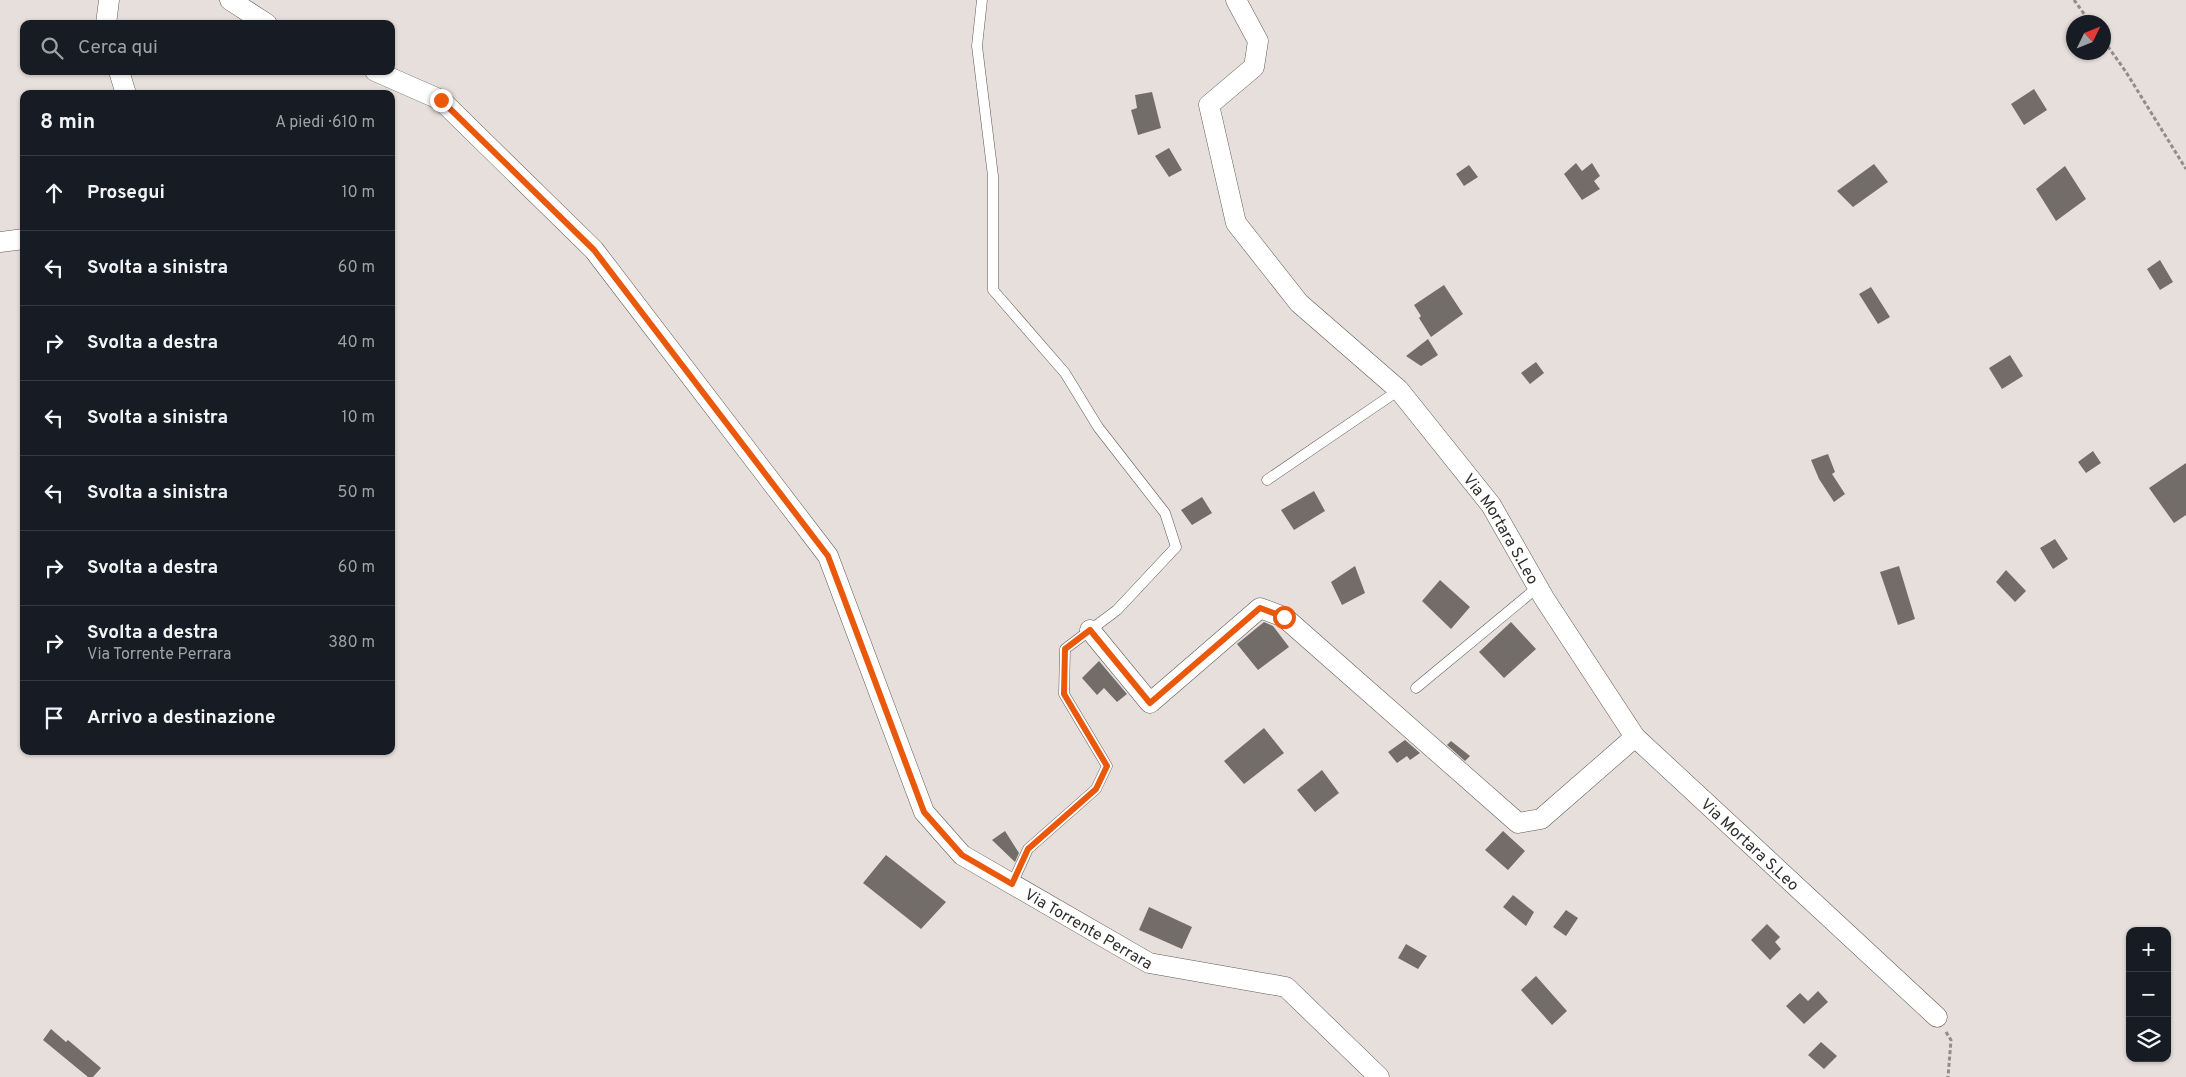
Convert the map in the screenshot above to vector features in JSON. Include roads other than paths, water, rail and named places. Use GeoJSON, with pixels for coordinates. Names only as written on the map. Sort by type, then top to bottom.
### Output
{"type":"FeatureCollection","features":[{"type":"Feature","properties":{"kind":"street"},"geometry":{"type":"LineString","coordinates":[[106,20],[109,0]]}},
{"type":"Feature","properties":{"kind":"street"},"geometry":{"type":"LineString","coordinates":[[230,0],[261,20]]}},
{"type":"Feature","properties":{"kind":"street","name":"Via Mortara S.Leo"},"geometry":{"type":"LineString","coordinates":[[1236,0],[1258,41],[1254,67],[1209,105],[1236,223],[1299,302],[1399,390],[1492,505],[1538,587],[1635,737],[1937,1017]]}},
{"type":"Feature","properties":{"kind":"street"},"geometry":{"type":"LineString","coordinates":[[120,75],[125,90]]}},
{"type":"Feature","properties":{"kind":"street","name":"Via Torrente Perrara"},"geometry":{"type":"LineString","coordinates":[[384,75],[441,100],[594,250],[828,556],[924,812],[962,855],[1149,963],[1286,986],[1379,1077]]}},
{"type":"Feature","properties":{"kind":"street"},"geometry":{"type":"LineString","coordinates":[[0,242],[20,240]]}},
{"type":"Feature","properties":{"kind":"street"},"geometry":{"type":"LineString","coordinates":[[1090,630],[1150,703],[1260,608],[1284,617],[1518,823],[1541,819],[1635,737]]}},
{"type":"Feature","properties":{"kind":"lane"},"geometry":{"type":"LineString","coordinates":[[982,0],[977,46],[993,176],[993,290],[1065,373],[1098,427],[1165,513],[1176,547],[1117,610],[1065,649],[1064,694],[1107,766],[1096,789],[1028,849],[1012,884]]}},
{"type":"Feature","properties":{"kind":"lane"},"geometry":{"type":"LineString","coordinates":[[1266,480],[1399,390]]}},
{"type":"Feature","properties":{"kind":"lane"},"geometry":{"type":"LineString","coordinates":[[1416,688],[1538,587]]}}]}
